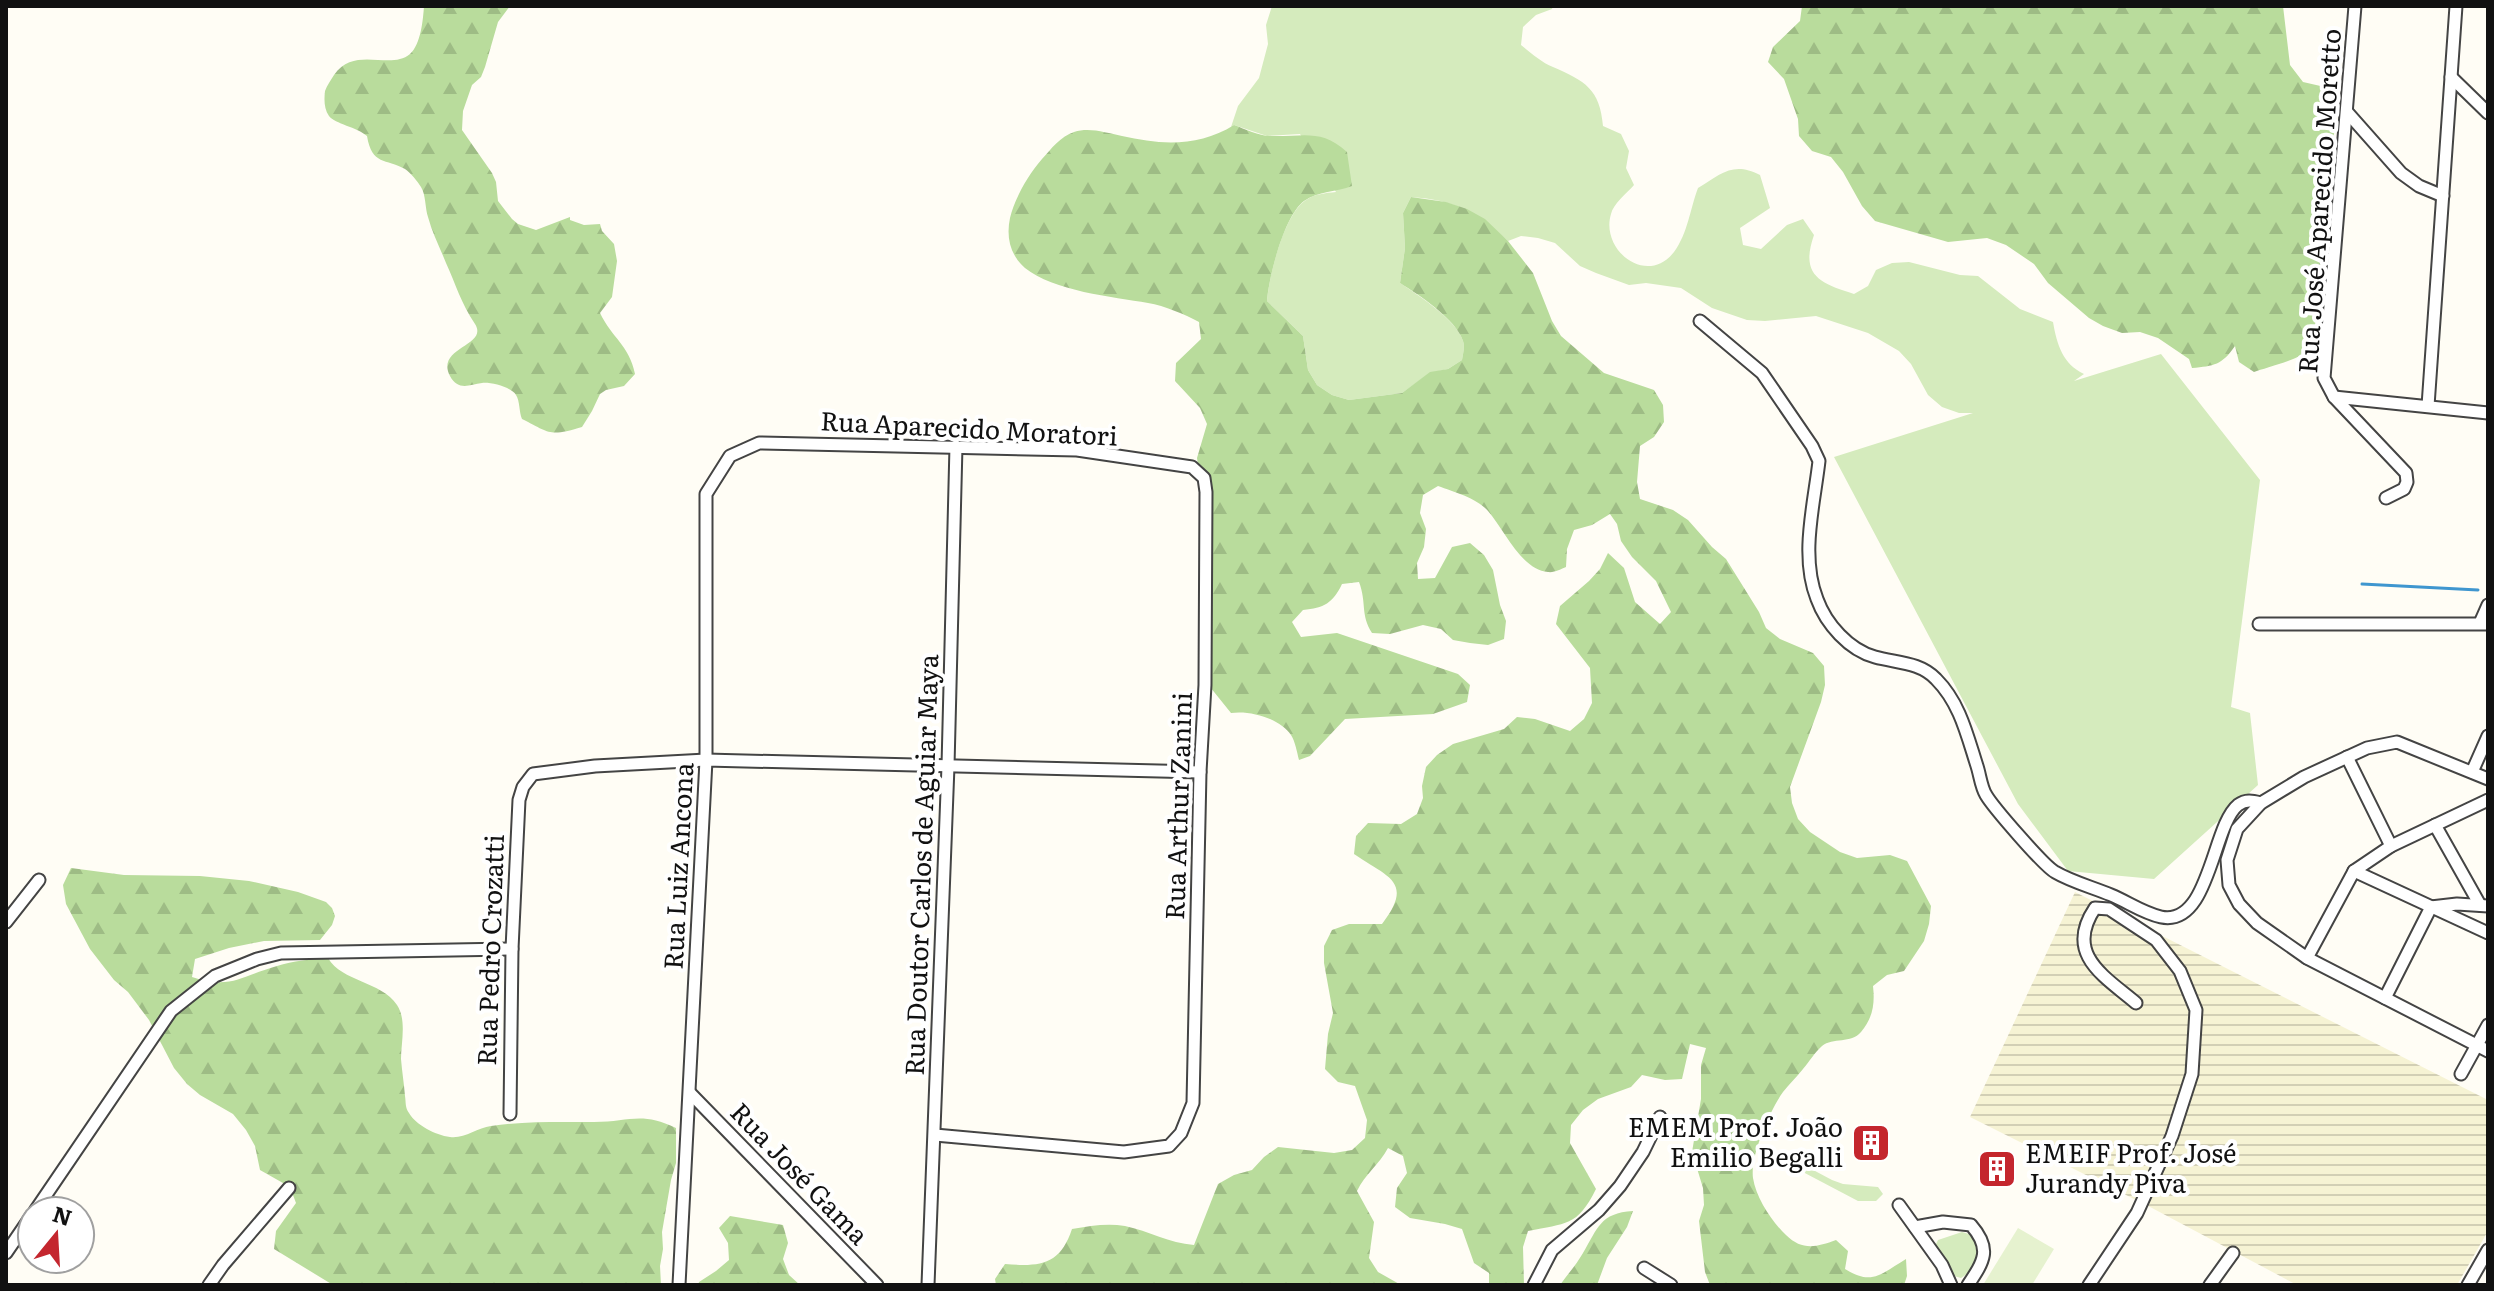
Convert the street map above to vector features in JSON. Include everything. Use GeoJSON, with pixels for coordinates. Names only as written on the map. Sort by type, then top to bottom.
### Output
{"type":"FeatureCollection","features":[{"type":"Feature","properties":{"kind":"street","name":"Rua José Aparecido Moretto"},"geometry":{"type":"LineString","coordinates":[[2334,397],[2324,378],[2355,6]]}},
{"type":"Feature","properties":{"kind":"street"},"geometry":{"type":"LineString","coordinates":[[2428,406],[2456,6]]}},
{"type":"Feature","properties":{"kind":"street"},"geometry":{"type":"LineString","coordinates":[[2451,77],[2488,113]]}},
{"type":"Feature","properties":{"kind":"street"},"geometry":{"type":"LineString","coordinates":[[2347,112],[2401,173],[2419,186],[2443,196]]}},
{"type":"Feature","properties":{"kind":"street"},"geometry":{"type":"LineString","coordinates":[[1700,321],[1762,373],[1819,461],[1808,561],[1817,600],[1844,642],[1871,656],[1912,664],[1929,672],[1942,685],[1963,720],[1986,795],[2051,871],[2146,913],[2165,918],[2181,915],[2194,903],[2217,852],[2227,820],[2238,805],[2250,800],[2261,803]]}},
{"type":"Feature","properties":{"kind":"street"},"geometry":{"type":"LineString","coordinates":[[2334,397],[2488,413]]}},
{"type":"Feature","properties":{"kind":"street"},"geometry":{"type":"LineString","coordinates":[[2334,397],[2406,473],[2404,489],[2386,498]]}},
{"type":"Feature","properties":{"kind":"street","name":"Rua Aparecido Moratori"},"geometry":{"type":"LineString","coordinates":[[730,456],[759,443],[1077,450],[1192,467],[1204,478]]}},
{"type":"Feature","properties":{"kind":"street","name":"Rua Doutor Carlos de Aguiar Maya"},"geometry":{"type":"LineString","coordinates":[[928,1285],[948,766],[956,446]]}},
{"type":"Feature","properties":{"kind":"street","name":"Rua Luiz Ancona"},"geometry":{"type":"LineString","coordinates":[[679,1285],[706,760],[706,494],[730,456]]}},
{"type":"Feature","properties":{"kind":"street","name":"Rua Arthur Zanini"},"geometry":{"type":"LineString","coordinates":[[935,1135],[1124,1152],[1169,1146],[1181,1133],[1193,1103],[1200,772],[1205,685],[1204,478]]}},
{"type":"Feature","properties":{"kind":"street"},"geometry":{"type":"LineString","coordinates":[[2259,624],[2484,624],[2488,605]]}},
{"type":"Feature","properties":{"kind":"street"},"geometry":{"type":"LineString","coordinates":[[2472,772],[2488,736]]}},
{"type":"Feature","properties":{"kind":"street"},"geometry":{"type":"LineString","coordinates":[[2483,1048],[2307,958],[2257,923],[2239,904],[2229,885],[2227,860],[2237,829],[2261,803],[2304,777],[2367,748],[2397,742],[2488,779]]}},
{"type":"Feature","properties":{"kind":"street"},"geometry":{"type":"LineString","coordinates":[[2347,757],[2391,846]]}},
{"type":"Feature","properties":{"kind":"street"},"geometry":{"type":"LineString","coordinates":[[706,760],[1200,772]]}},
{"type":"Feature","properties":{"kind":"street","name":"Rua Pedro Crozatti"},"geometry":{"type":"LineString","coordinates":[[510,1114],[512,949],[519,800],[523,787],[533,774],[560,769],[706,760]]}},
{"type":"Feature","properties":{"kind":"street"},"geometry":{"type":"LineString","coordinates":[[2307,958],[2354,871],[2391,846],[2488,800]]}},
{"type":"Feature","properties":{"kind":"street"},"geometry":{"type":"LineString","coordinates":[[2435,825],[2484,905]]}},
{"type":"Feature","properties":{"kind":"street"},"geometry":{"type":"LineString","coordinates":[[2354,871],[2488,933]]}},
{"type":"Feature","properties":{"kind":"street"},"geometry":{"type":"LineString","coordinates":[[6,922],[39,880]]}},
{"type":"Feature","properties":{"kind":"street"},"geometry":{"type":"LineString","coordinates":[[2431,907],[2484,905]]}},
{"type":"Feature","properties":{"kind":"street"},"geometry":{"type":"LineString","coordinates":[[2385,998],[2431,907]]}},
{"type":"Feature","properties":{"kind":"street"},"geometry":{"type":"LineString","coordinates":[[2089,1285],[2137,1213],[2172,1136],[2192,1074],[2196,1010],[2180,971],[2156,940],[2109,909],[2095,908],[2086,922],[2083,945],[2090,963],[2136,1003]]}},
{"type":"Feature","properties":{"kind":"street"},"geometry":{"type":"LineString","coordinates":[[45,1195],[171,1011],[215,976],[281,953],[512,949]]}},
{"type":"Feature","properties":{"kind":"street"},"geometry":{"type":"LineString","coordinates":[[2461,1074],[2483,1048],[2488,1025]]}},
{"type":"Feature","properties":{"kind":"street","name":"Rua José Gama"},"geometry":{"type":"LineString","coordinates":[[690,1093],[877,1285]]}},
{"type":"Feature","properties":{"kind":"street"},"geometry":{"type":"LineString","coordinates":[[1534,1285],[1552,1250],[1599,1210],[1620,1186],[1643,1152],[1660,1117]]}},
{"type":"Feature","properties":{"kind":"street"},"geometry":{"type":"LineString","coordinates":[[209,1285],[289,1188]]}},
{"type":"Feature","properties":{"kind":"street"},"geometry":{"type":"LineString","coordinates":[[1899,1205],[1942,1265],[1951,1285]]}},
{"type":"Feature","properties":{"kind":"street"},"geometry":{"type":"LineString","coordinates":[[1915,1227],[1943,1222],[1971,1225],[1982,1238],[1985,1251],[1982,1263],[1968,1285]]}},
{"type":"Feature","properties":{"kind":"street"},"geometry":{"type":"LineString","coordinates":[[2468,1285],[2488,1250]]}},
{"type":"Feature","properties":{"kind":"street"},"geometry":{"type":"LineString","coordinates":[[2210,1285],[2233,1253]]}},
{"type":"Feature","properties":{"kind":"street"},"geometry":{"type":"LineString","coordinates":[[1644,1268],[1671,1285]]}},
{"type":"Feature","properties":{"kind":"shaded area"},"geometry":{"type":"Polygon","coordinates":[[[2075,892],[2488,1100],[2488,1231],[2457,1285],[2297,1285],[1970,1117],[2075,892]]]}},
{"type":"Feature","properties":{"kind":"green space"},"geometry":{"type":"Polygon","coordinates":[[[424,6],[510,6],[498,22],[481,77],[472,85],[463,111],[462,130],[492,173],[498,201],[518,224],[536,230],[570,217],[570,220],[584,225],[600,224],[614,244],[617,261],[612,297],[600,313],[629,356],[635,374],[624,386],[600,394],[582,427],[556,433],[545,430],[522,419],[517,397],[510,390],[486,383],[468,386],[453,381],[447,366],[450,359],[475,337],[477,331],[434,234],[423,190],[407,170],[376,157],[367,136],[332,119],[326,110],[325,91],[342,66],[352,61],[402,59],[414,50],[424,6]]]}},
{"type":"Feature","properties":{"kind":"green space"},"geometry":{"type":"Polygon","coordinates":[[[1272,6],[1553,6],[1523,27],[1521,45],[1544,63],[1589,88],[1598,103],[1603,126],[1621,134],[1629,151],[1626,168],[1634,185],[1614,206],[1609,227],[1619,251],[1639,265],[1651,266],[1663,262],[1674,252],[1686,229],[1698,188],[1721,174],[1742,169],[1760,175],[1770,208],[1740,228],[1743,245],[1761,249],[1787,225],[1803,219],[1814,235],[1809,260],[1811,268],[1831,286],[1854,294],[1868,286],[1876,270],[1892,263],[1909,262],[1960,275],[1978,276],[2020,309],[2053,322],[2062,353],[2071,365],[2084,374],[2074,381],[2161,354],[2260,480],[2231,707],[2250,713],[2258,785],[2154,879],[2068,871],[2018,804],[1834,457],[1973,413],[1959,413],[1942,407],[1928,395],[1911,364],[1899,351],[1868,333],[1816,316],[1747,320],[1712,308],[1681,288],[1646,283],[1629,285],[1580,266],[1555,243],[1521,236],[1508,241],[1486,222],[1464,209],[1440,201],[1411,197],[1403,213],[1405,248],[1400,283],[1453,324],[1464,343],[1462,360],[1448,369],[1430,373],[1402,393],[1349,400],[1332,395],[1317,385],[1308,370],[1303,336],[1267,301],[1274,262],[1291,218],[1309,198],[1336,192],[1300,134],[1267,136],[1234,125],[1231,127],[1238,106],[1259,78],[1268,44],[1266,25],[1272,6]]]}},
{"type":"Feature","properties":{"kind":"green space"},"geometry":{"type":"Polygon","coordinates":[[[1802,6],[2283,6],[2290,65],[2303,82],[2338,90],[2313,346],[2295,358],[2254,372],[2239,362],[2235,346],[2217,363],[2192,368],[2189,359],[2158,338],[2140,332],[2122,333],[2089,318],[2048,283],[2034,264],[2006,245],[1987,238],[1948,242],[1875,221],[1831,157],[1812,151],[1799,136],[1798,119],[1784,79],[1768,62],[1773,47],[1800,21],[1802,6]]]}},
{"type":"Feature","properties":{"kind":"green space"},"geometry":{"type":"Polygon","coordinates":[[[1234,125],[1266,136],[1320,137],[1338,144],[1347,152],[1352,186],[1315,195],[1297,209],[1284,233],[1268,290],[1267,301],[1303,336],[1308,370],[1317,385],[1332,395],[1349,400],[1402,393],[1430,372],[1448,369],[1462,360],[1464,343],[1453,324],[1400,283],[1405,248],[1403,213],[1411,197],[1446,202],[1467,209],[1485,219],[1508,241],[1533,273],[1561,336],[1604,373],[1654,390],[1663,405],[1664,422],[1654,437],[1640,446],[1637,482],[1640,499],[1673,510],[1688,520],[1726,559],[1766,628],[1780,639],[1813,653],[1824,666],[1825,685],[1821,702],[1790,787],[1798,819],[1810,832],[1840,852],[1857,858],[1890,855],[1907,861],[1931,906],[1929,924],[1924,941],[1904,971],[1887,975],[1873,986],[1872,1010],[1861,1032],[1852,1038],[1822,1046],[1783,1092],[1762,1134],[1753,1178],[1765,1209],[1792,1240],[1810,1246],[1836,1240],[1848,1251],[1845,1269],[1862,1277],[1876,1276],[1906,1259],[1904,1285],[1710,1285],[1705,1272],[1699,1221],[1704,1205],[1703,1188],[1692,1152],[1701,1099],[1701,1065],[1706,1048],[1690,1044],[1682,1079],[1665,1080],[1642,1075],[1631,1087],[1598,1099],[1583,1110],[1571,1125],[1570,1143],[1596,1189],[1576,1217],[1528,1231],[1523,1247],[1524,1285],[1489,1285],[1489,1273],[1474,1263],[1462,1229],[1410,1218],[1395,1207],[1397,1188],[1407,1173],[1403,1156],[1388,1148],[1357,1191],[1374,1222],[1369,1258],[1378,1272],[1401,1285],[996,1285],[995,1279],[1005,1264],[1038,1264],[1055,1257],[1072,1229],[1125,1226],[1194,1245],[1218,1184],[1252,1170],[1278,1147],[1334,1153],[1352,1150],[1365,1138],[1367,1120],[1355,1086],[1338,1082],[1325,1069],[1333,1013],[1324,946],[1332,930],[1349,924],[1382,924],[1392,910],[1396,889],[1386,875],[1354,854],[1356,836],[1368,823],[1401,824],[1417,814],[1423,798],[1426,767],[1453,744],[1504,729],[1517,717],[1535,719],[1570,731],[1584,719],[1592,703],[1590,668],[1556,624],[1560,606],[1600,569],[1608,553],[1624,568],[1635,602],[1660,624],[1671,612],[1656,581],[1621,541],[1617,524],[1610,514],[1592,525],[1574,530],[1567,549],[1566,567],[1548,572],[1538,570],[1521,557],[1478,502],[1438,486],[1423,495],[1420,513],[1426,529],[1424,547],[1417,563],[1418,579],[1435,578],[1452,547],[1470,543],[1484,555],[1493,570],[1506,621],[1504,639],[1488,645],[1470,643],[1453,640],[1441,629],[1423,625],[1390,634],[1372,633],[1366,620],[1359,582],[1342,584],[1327,603],[1303,610],[1292,622],[1301,637],[1337,633],[1458,674],[1470,685],[1467,702],[1433,714],[1345,719],[1310,756],[1299,760],[1292,737],[1280,724],[1255,714],[1231,713],[1202,677],[1203,625],[1198,606],[1200,586],[1211,553],[1197,458],[1207,424],[1200,408],[1175,381],[1176,363],[1201,339],[1199,322],[1161,306],[1067,288],[1037,276],[1016,257],[1010,245],[1009,232],[1012,210],[1027,179],[1053,147],[1069,134],[1092,130],[1151,141],[1180,142],[1207,137],[1234,125]]]}},
{"type":"Feature","properties":{"kind":"green space"},"geometry":{"type":"Polygon","coordinates":[[[71,868],[124,875],[200,876],[249,881],[326,902],[335,916],[320,940],[264,941],[229,948],[195,959],[192,977],[227,982],[289,963],[328,958],[342,972],[381,991],[397,1005],[402,1018],[401,1059],[407,1109],[416,1122],[432,1132],[455,1137],[504,1124],[635,1119],[653,1120],[676,1128],[676,1163],[662,1232],[661,1285],[333,1285],[274,1249],[276,1231],[296,1203],[290,1187],[260,1170],[255,1146],[233,1114],[187,1084],[174,1068],[149,1020],[90,949],[66,904],[63,885],[71,868]]]}},
{"type":"Feature","properties":{"kind":"green space"},"geometry":{"type":"Polygon","coordinates":[[[1785,1155],[1832,1180],[1878,1187],[1883,1194],[1876,1201],[1858,1201],[1782,1161],[1780,1156],[1785,1155]]]}},
{"type":"Feature","properties":{"kind":"green space"},"geometry":{"type":"Polygon","coordinates":[[[1633,1211],[1627,1227],[1607,1258],[1597,1285],[1560,1285],[1601,1223],[1613,1215],[1633,1211]]]}},
{"type":"Feature","properties":{"kind":"green space"},"geometry":{"type":"Polygon","coordinates":[[[730,1216],[783,1225],[788,1243],[783,1259],[789,1275],[800,1285],[698,1285],[729,1260],[728,1243],[719,1228],[730,1216]]]}},
{"type":"Feature","properties":{"kind":"green space"},"geometry":{"type":"Polygon","coordinates":[[[2018,1228],[2054,1249],[2032,1285],[1983,1285],[2018,1228]]]}},
{"type":"Feature","properties":{"kind":"green space"},"geometry":{"type":"Polygon","coordinates":[[[1962,1232],[1977,1241],[1977,1246],[1972,1267],[1961,1278],[1954,1276],[1935,1246],[1938,1240],[1962,1232]]]}},
{"type":"Feature","properties":{"kind":"waterway"},"geometry":{"type":"LineString","coordinates":[[2362,584],[2478,590]]}},
{"type":"Feature","properties":{"kind":"place","name":"EMEM Prof. João Emilio Begalli"},"geometry":{"type":"Point","coordinates":[1871,1143]}},
{"type":"Feature","properties":{"kind":"place","name":"EMEIF Prof. José Jurandy Piva"},"geometry":{"type":"Point","coordinates":[1997,1169]}}]}
